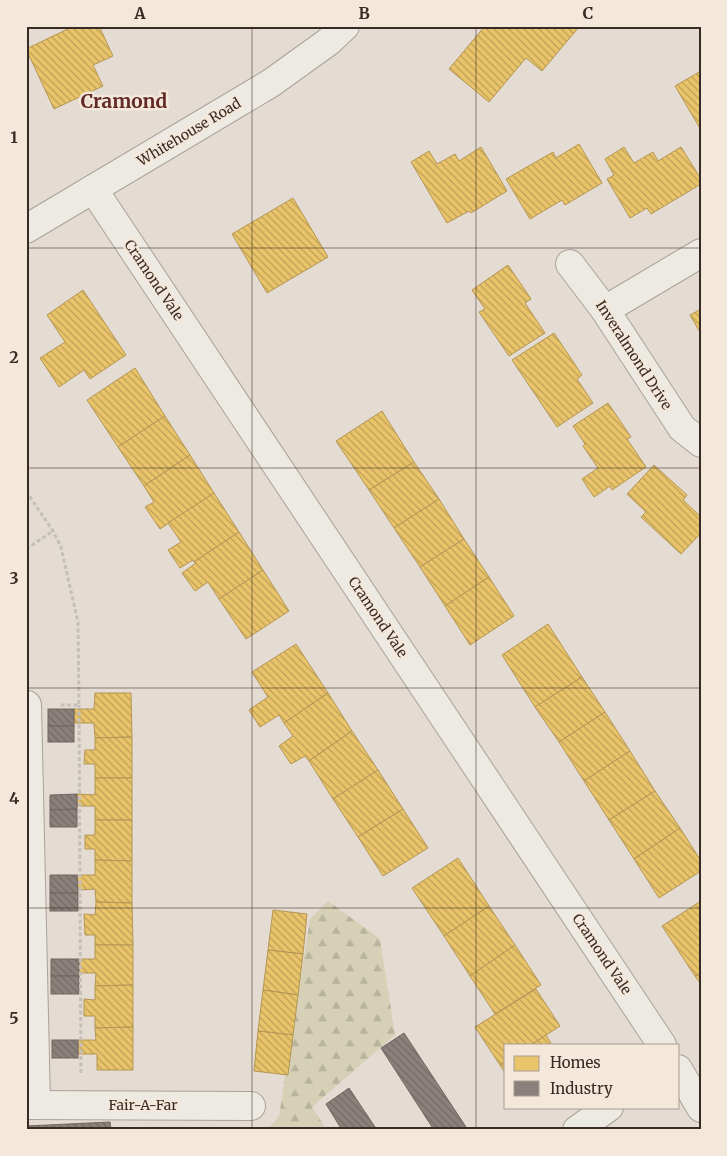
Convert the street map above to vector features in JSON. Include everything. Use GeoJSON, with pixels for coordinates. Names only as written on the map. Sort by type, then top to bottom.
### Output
{"type":"FeatureCollection","features":[{"type":"Feature","properties":{"kind":"street","name":"Whitehouse Road"},"geometry":{"type":"LineString","coordinates":[[26,229],[271,83],[328,42],[345,26]]}},
{"type":"Feature","properties":{"kind":"street","name":"Cramond Vale"},"geometry":{"type":"LineString","coordinates":[[93,189],[661,1044]]}},
{"type":"Feature","properties":{"kind":"street"},"geometry":{"type":"LineString","coordinates":[[605,310],[701,253]]}},
{"type":"Feature","properties":{"kind":"street","name":"Inveralmond Drive"},"geometry":{"type":"LineString","coordinates":[[570,264],[605,310],[682,428],[701,443]]}},
{"type":"Feature","properties":{"kind":"street","name":"Fair-A-Far"},"geometry":{"type":"LineString","coordinates":[[28,705],[31,1105],[251,1106]]}},
{"type":"Feature","properties":{"kind":"street"},"geometry":{"type":"LineString","coordinates":[[680,1073],[701,1108]]}},
{"type":"Feature","properties":{"kind":"street"},"geometry":{"type":"LineString","coordinates":[[577,1130],[608,1108]]}},
{"type":"Feature","properties":{"kind":"path"},"geometry":{"type":"LineString","coordinates":[[26,491],[53,531],[61,548],[78,622],[81,1105]]}},
{"type":"Feature","properties":{"kind":"path"},"geometry":{"type":"LineString","coordinates":[[26,549],[53,531]]}},
{"type":"Feature","properties":{"kind":"path"},"geometry":{"type":"LineString","coordinates":[[28,705],[79,705]]}},
{"type":"Feature","properties":{"kind":"green space"},"geometry":{"type":"Polygon","coordinates":[[[328,901],[380,939],[395,1035],[312,1107],[327,1130],[267,1130],[279,1116],[310,919],[328,901]]]}},
{"type":"Feature","properties":{"kind":"building: Homes"},"geometry":{"type":"Polygon","coordinates":[[[74,26],[99,26],[113,56],[93,65],[103,86],[54,109],[26,49],[74,26]]]}},
{"type":"Feature","properties":{"kind":"building: Homes"},"geometry":{"type":"Polygon","coordinates":[[[485,26],[579,27],[542,71],[526,58],[489,102],[449,69],[485,26]]]}},
{"type":"Feature","properties":{"kind":"building: Homes"},"geometry":{"type":"Polygon","coordinates":[[[701,71],[701,130],[675,86],[701,71]]]}},
{"type":"Feature","properties":{"kind":"building: Homes"},"geometry":{"type":"Polygon","coordinates":[[[579,144],[602,183],[565,205],[562,200],[530,219],[506,179],[553,152],[556,158],[579,144]]]}},
{"type":"Feature","properties":{"kind":"building: Homes"},"geometry":{"type":"Polygon","coordinates":[[[481,147],[507,191],[471,213],[469,211],[447,223],[411,162],[429,151],[437,164],[455,154],[459,161],[481,147]]]}},
{"type":"Feature","properties":{"kind":"building: Homes"},"geometry":{"type":"Polygon","coordinates":[[[624,147],[634,163],[653,152],[658,161],[681,147],[701,179],[701,184],[651,214],[647,208],[630,218],[607,179],[614,175],[605,159],[624,147]]]}},
{"type":"Feature","properties":{"kind":"building: Homes"},"geometry":{"type":"Polygon","coordinates":[[[293,198],[328,257],[267,293],[232,234],[293,198]]]}},
{"type":"Feature","properties":{"kind":"building: Homes"},"geometry":{"type":"Polygon","coordinates":[[[508,265],[531,299],[525,303],[545,333],[509,356],[479,312],[485,309],[472,290],[508,265]]]}},
{"type":"Feature","properties":{"kind":"building: Homes"},"geometry":{"type":"Polygon","coordinates":[[[83,290],[126,355],[90,379],[84,370],[59,387],[40,358],[65,342],[47,315],[83,290]]]}},
{"type":"Feature","properties":{"kind":"building: Homes"},"geometry":{"type":"Polygon","coordinates":[[[701,309],[701,334],[690,315],[701,309]]]}},
{"type":"Feature","properties":{"kind":"building: Homes"},"geometry":{"type":"Polygon","coordinates":[[[554,333],[582,375],[577,379],[593,403],[557,427],[512,360],[554,333]]]}},
{"type":"Feature","properties":{"kind":"building: Homes"},"geometry":{"type":"Polygon","coordinates":[[[135,368],[165,416],[118,447],[87,400],[135,368]]]}},
{"type":"Feature","properties":{"kind":"building: Homes"},"geometry":{"type":"Polygon","coordinates":[[[608,403],[631,437],[627,439],[646,467],[612,490],[610,486],[594,497],[582,479],[598,468],[583,446],[585,444],[573,426],[608,403]]]}},
{"type":"Feature","properties":{"kind":"building: Homes"},"geometry":{"type":"Polygon","coordinates":[[[382,411],[414,462],[369,490],[336,441],[382,411]]]}},
{"type":"Feature","properties":{"kind":"building: Homes"},"geometry":{"type":"Polygon","coordinates":[[[165,416],[190,455],[144,486],[118,447],[165,416]]]}},
{"type":"Feature","properties":{"kind":"building: Homes"},"geometry":{"type":"Polygon","coordinates":[[[190,455],[214,493],[160,529],[145,507],[154,502],[144,486],[190,455]]]}},
{"type":"Feature","properties":{"kind":"building: Homes"},"geometry":{"type":"Polygon","coordinates":[[[414,462],[439,499],[394,528],[369,490],[414,462]]]}},
{"type":"Feature","properties":{"kind":"building: Homes"},"geometry":{"type":"Polygon","coordinates":[[[654,465],[687,495],[683,500],[701,517],[701,533],[681,554],[641,517],[646,512],[627,494],[654,465]]]}},
{"type":"Feature","properties":{"kind":"building: Homes"},"geometry":{"type":"Polygon","coordinates":[[[214,493],[239,532],[194,562],[193,560],[180,568],[168,550],[181,542],[168,523],[214,493]]]}},
{"type":"Feature","properties":{"kind":"building: Homes"},"geometry":{"type":"Polygon","coordinates":[[[439,499],[464,539],[420,567],[394,528],[439,499]]]}},
{"type":"Feature","properties":{"kind":"building: Homes"},"geometry":{"type":"Polygon","coordinates":[[[239,532],[263,570],[219,599],[208,582],[195,591],[182,573],[196,563],[194,562],[239,532]]]}},
{"type":"Feature","properties":{"kind":"building: Homes"},"geometry":{"type":"Polygon","coordinates":[[[464,539],[489,577],[445,606],[420,567],[464,539]]]}},
{"type":"Feature","properties":{"kind":"building: Homes"},"geometry":{"type":"Polygon","coordinates":[[[263,570],[289,611],[246,639],[219,599],[263,570]]]}},
{"type":"Feature","properties":{"kind":"building: Homes"},"geometry":{"type":"Polygon","coordinates":[[[489,577],[514,616],[470,645],[445,606],[489,577]]]}},
{"type":"Feature","properties":{"kind":"building: Homes"},"geometry":{"type":"Polygon","coordinates":[[[548,624],[582,677],[535,707],[502,655],[548,624]]]}},
{"type":"Feature","properties":{"kind":"building: Homes"},"geometry":{"type":"Polygon","coordinates":[[[296,644],[328,693],[284,723],[279,715],[260,727],[249,710],[268,697],[252,672],[296,644]]]}},
{"type":"Feature","properties":{"kind":"building: Homes"},"geometry":{"type":"Polygon","coordinates":[[[582,677],[605,712],[559,742],[535,707],[582,677]]]}},
{"type":"Feature","properties":{"kind":"building: Homes"},"geometry":{"type":"Polygon","coordinates":[[[95,693],[131,693],[132,737],[95,738],[94,723],[74,723],[74,709],[94,709],[95,693]]]}},
{"type":"Feature","properties":{"kind":"building: Homes"},"geometry":{"type":"Polygon","coordinates":[[[328,693],[352,731],[309,761],[305,756],[291,764],[279,746],[293,736],[284,723],[328,693]]]}},
{"type":"Feature","properties":{"kind":"building: Homes"},"geometry":{"type":"Polygon","coordinates":[[[605,712],[630,751],[584,781],[559,742],[605,712]]]}},
{"type":"Feature","properties":{"kind":"building: Homes"},"geometry":{"type":"Polygon","coordinates":[[[352,731],[378,770],[333,799],[309,761],[352,731]]]}},
{"type":"Feature","properties":{"kind":"building: Homes"},"geometry":{"type":"Polygon","coordinates":[[[132,737],[132,778],[95,778],[95,764],[84,764],[85,750],[95,750],[95,738],[132,737]]]}},
{"type":"Feature","properties":{"kind":"building: Homes"},"geometry":{"type":"Polygon","coordinates":[[[630,751],[655,791],[609,820],[584,781],[630,751]]]}},
{"type":"Feature","properties":{"kind":"building: Homes"},"geometry":{"type":"Polygon","coordinates":[[[378,770],[403,809],[358,837],[333,799],[378,770]]]}},
{"type":"Feature","properties":{"kind":"building: Homes"},"geometry":{"type":"Polygon","coordinates":[[[95,778],[132,778],[132,820],[95,820],[95,806],[77,806],[77,794],[95,795],[95,778]]]}},
{"type":"Feature","properties":{"kind":"building: Homes"},"geometry":{"type":"Polygon","coordinates":[[[655,791],[680,828],[634,859],[609,820],[655,791]]]}},
{"type":"Feature","properties":{"kind":"building: Homes"},"geometry":{"type":"Polygon","coordinates":[[[403,809],[428,848],[383,876],[358,837],[403,809]]]}},
{"type":"Feature","properties":{"kind":"building: Homes"},"geometry":{"type":"Polygon","coordinates":[[[95,820],[132,820],[132,861],[95,860],[95,849],[85,849],[85,835],[95,835],[95,820]]]}},
{"type":"Feature","properties":{"kind":"building: Homes"},"geometry":{"type":"Polygon","coordinates":[[[680,828],[701,861],[701,871],[659,898],[634,859],[680,828]]]}},
{"type":"Feature","properties":{"kind":"building: Homes"},"geometry":{"type":"Polygon","coordinates":[[[458,858],[489,906],[444,936],[412,888],[458,858]]]}},
{"type":"Feature","properties":{"kind":"building: Homes"},"geometry":{"type":"Polygon","coordinates":[[[95,860],[132,861],[132,903],[96,902],[95,889],[78,890],[77,875],[95,875],[95,860]]]}},
{"type":"Feature","properties":{"kind":"building: Homes"},"geometry":{"type":"Polygon","coordinates":[[[701,901],[701,973],[695,976],[662,926],[701,901]]]}},
{"type":"Feature","properties":{"kind":"building: Homes"},"geometry":{"type":"Polygon","coordinates":[[[96,902],[132,903],[133,945],[95,945],[95,935],[85,935],[84,914],[95,915],[96,902]]]}},
{"type":"Feature","properties":{"kind":"building: Homes"},"geometry":{"type":"Polygon","coordinates":[[[489,906],[515,945],[470,976],[444,936],[489,906]]]}},
{"type":"Feature","properties":{"kind":"building: Homes"},"geometry":{"type":"Polygon","coordinates":[[[273,910],[307,914],[303,954],[268,950],[273,910]]]}},
{"type":"Feature","properties":{"kind":"building: Homes"},"geometry":{"type":"Polygon","coordinates":[[[95,945],[133,945],[133,985],[95,986],[96,973],[79,973],[79,959],[95,959],[95,945]]]}},
{"type":"Feature","properties":{"kind":"building: Homes"},"geometry":{"type":"Polygon","coordinates":[[[515,945],[541,985],[495,1014],[470,976],[515,945]]]}},
{"type":"Feature","properties":{"kind":"building: Homes"},"geometry":{"type":"Polygon","coordinates":[[[268,950],[303,954],[298,995],[263,990],[268,950]]]}},
{"type":"Feature","properties":{"kind":"building: Homes"},"geometry":{"type":"Polygon","coordinates":[[[701,973],[701,984],[695,976],[701,973]]]}},
{"type":"Feature","properties":{"kind":"building: Homes"},"geometry":{"type":"Polygon","coordinates":[[[133,985],[133,1027],[95,1028],[95,1016],[84,1016],[84,999],[95,1000],[95,986],[133,985]]]}},
{"type":"Feature","properties":{"kind":"building: Homes"},"geometry":{"type":"Polygon","coordinates":[[[536,989],[560,1026],[533,1044],[504,1044],[504,1062],[500,1065],[475,1027],[536,989]]]}},
{"type":"Feature","properties":{"kind":"building: Homes"},"geometry":{"type":"Polygon","coordinates":[[[263,990],[298,995],[293,1035],[258,1031],[263,990]]]}},
{"type":"Feature","properties":{"kind":"building: Homes"},"geometry":{"type":"Polygon","coordinates":[[[133,1027],[133,1070],[97,1070],[97,1054],[78,1054],[78,1040],[96,1040],[95,1028],[133,1027]]]}},
{"type":"Feature","properties":{"kind":"building: Homes"},"geometry":{"type":"Polygon","coordinates":[[[258,1031],[293,1035],[288,1075],[254,1071],[258,1031]]]}},
{"type":"Feature","properties":{"kind":"building: Homes"},"geometry":{"type":"Polygon","coordinates":[[[546,1035],[551,1044],[532,1044],[546,1035]]]}},
{"type":"Feature","properties":{"kind":"building: Homes"},"geometry":{"type":"Polygon","coordinates":[[[504,1062],[504,1071],[500,1065],[504,1062]]]}},
{"type":"Feature","properties":{"kind":"building: Industry"},"geometry":{"type":"Polygon","coordinates":[[[48,709],[74,709],[74,726],[48,726],[48,709]]]}},
{"type":"Feature","properties":{"kind":"building: Industry"},"geometry":{"type":"Polygon","coordinates":[[[48,726],[74,726],[74,742],[48,742],[48,726]]]}},
{"type":"Feature","properties":{"kind":"building: Industry"},"geometry":{"type":"Polygon","coordinates":[[[77,794],[77,809],[50,810],[50,795],[77,794]]]}},
{"type":"Feature","properties":{"kind":"building: Industry"},"geometry":{"type":"Polygon","coordinates":[[[77,809],[77,827],[50,827],[50,810],[77,809]]]}},
{"type":"Feature","properties":{"kind":"building: Industry"},"geometry":{"type":"Polygon","coordinates":[[[50,875],[77,875],[78,893],[50,893],[50,875]]]}},
{"type":"Feature","properties":{"kind":"building: Industry"},"geometry":{"type":"Polygon","coordinates":[[[50,893],[78,893],[78,911],[50,911],[50,893]]]}},
{"type":"Feature","properties":{"kind":"building: Industry"},"geometry":{"type":"Polygon","coordinates":[[[51,959],[79,959],[79,976],[51,976],[51,959]]]}},
{"type":"Feature","properties":{"kind":"building: Industry"},"geometry":{"type":"Polygon","coordinates":[[[51,976],[79,976],[79,994],[51,994],[51,976]]]}},
{"type":"Feature","properties":{"kind":"building: Industry"},"geometry":{"type":"Polygon","coordinates":[[[404,1033],[468,1130],[434,1130],[381,1048],[404,1033]]]}},
{"type":"Feature","properties":{"kind":"building: Industry"},"geometry":{"type":"Polygon","coordinates":[[[52,1040],[78,1040],[78,1058],[52,1058],[52,1040]]]}},
{"type":"Feature","properties":{"kind":"building: Industry"},"geometry":{"type":"Polygon","coordinates":[[[349,1088],[377,1130],[342,1130],[326,1104],[349,1088]]]}},
{"type":"Feature","properties":{"kind":"building: Industry"},"geometry":{"type":"Polygon","coordinates":[[[110,1122],[111,1130],[26,1130],[26,1126],[110,1122]]]}},
{"type":"Feature","properties":{"kind":"district","name":"Cramond"},"geometry":{"type":"Point","coordinates":[124,101]}}]}
